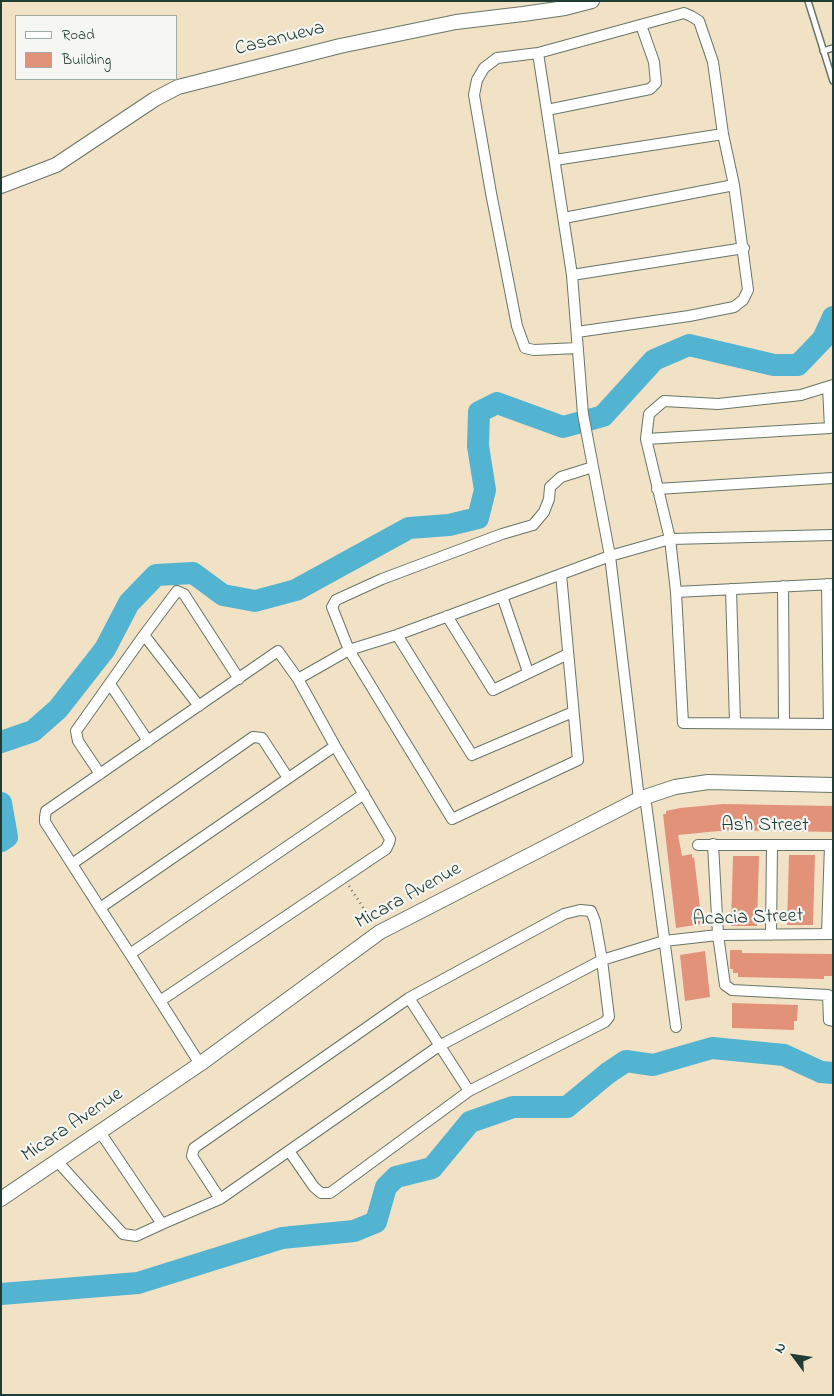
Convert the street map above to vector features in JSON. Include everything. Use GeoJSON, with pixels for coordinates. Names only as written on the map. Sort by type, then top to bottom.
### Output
{"type":"FeatureCollection","features":[{"type":"Feature","properties":{"kind":"street","name":"Casanueva"},"geometry":{"type":"LineString","coordinates":[[1,186],[56,165],[155,99],[178,87],[340,46],[456,22],[565,8],[592,1]]}},
{"type":"Feature","properties":{"kind":"street"},"geometry":{"type":"LineString","coordinates":[[577,332],[689,316],[734,307],[743,300],[748,290],[744,248],[734,185],[723,134],[713,62],[699,21],[684,13],[538,53],[497,58],[484,68],[477,80],[474,95],[493,203],[517,326],[525,348],[534,350],[578,348]]}},
{"type":"Feature","properties":{"kind":"street"},"geometry":{"type":"LineString","coordinates":[[547,110],[650,88],[656,83],[654,62],[641,25]]}},
{"type":"Feature","properties":{"kind":"street"},"geometry":{"type":"LineString","coordinates":[[538,53],[572,276],[583,414],[610,556],[642,798],[676,1027]]}},
{"type":"Feature","properties":{"kind":"street"},"geometry":{"type":"LineString","coordinates":[[555,160],[723,134]]}},
{"type":"Feature","properties":{"kind":"street"},"geometry":{"type":"LineString","coordinates":[[564,218],[734,185]]}},
{"type":"Feature","properties":{"kind":"street"},"geometry":{"type":"LineString","coordinates":[[572,276],[744,248]]}},
{"type":"Feature","properties":{"kind":"street"},"geometry":{"type":"LineString","coordinates":[[646,439],[830,428],[830,386],[801,395],[718,404],[664,401],[649,414],[646,439],[670,539],[676,592],[683,723],[831,724],[830,584],[676,592]]}},
{"type":"Feature","properties":{"kind":"street"},"geometry":{"type":"LineString","coordinates":[[561,574],[578,760],[452,819],[349,650],[332,606],[336,600],[391,576],[502,534],[533,525],[544,512],[550,487],[562,477],[593,467]]}},
{"type":"Feature","properties":{"kind":"street"},"geometry":{"type":"LineString","coordinates":[[657,489],[833,478]]}},
{"type":"Feature","properties":{"kind":"street"},"geometry":{"type":"LineString","coordinates":[[298,679],[349,650],[397,635],[610,556],[670,539],[833,535]]}},
{"type":"Feature","properties":{"kind":"street"},"geometry":{"type":"LineString","coordinates":[[783,586],[784,724]]}},
{"type":"Feature","properties":{"kind":"street"},"geometry":{"type":"LineString","coordinates":[[731,589],[735,723]]}},
{"type":"Feature","properties":{"kind":"street"},"geometry":{"type":"LineString","coordinates":[[100,774],[78,741],[76,731],[177,591],[184,594],[239,679]]}},
{"type":"Feature","properties":{"kind":"street"},"geometry":{"type":"LineString","coordinates":[[502,596],[528,672]]}},
{"type":"Feature","properties":{"kind":"street"},"geometry":{"type":"LineString","coordinates":[[447,616],[493,690],[568,654]]}},
{"type":"Feature","properties":{"kind":"street"},"geometry":{"type":"LineString","coordinates":[[144,635],[199,706]]}},
{"type":"Feature","properties":{"kind":"street"},"geometry":{"type":"LineString","coordinates":[[397,635],[472,755],[574,712]]}},
{"type":"Feature","properties":{"kind":"street"},"geometry":{"type":"LineString","coordinates":[[160,1001],[386,849],[389,843],[390,838],[335,746],[298,679],[278,652],[46,812],[46,822],[200,1064]]}},
{"type":"Feature","properties":{"kind":"street"},"geometry":{"type":"LineString","coordinates":[[110,684],[148,741]]}},
{"type":"Feature","properties":{"kind":"street"},"geometry":{"type":"LineString","coordinates":[[72,864],[253,737],[262,738],[288,778]]}},
{"type":"Feature","properties":{"kind":"street"},"geometry":{"type":"LineString","coordinates":[[100,908],[335,746]]}},
{"type":"Feature","properties":{"kind":"street","name":"Micara Avenue"},"geometry":{"type":"LineString","coordinates":[[1,1199],[200,1064],[380,932],[642,798],[675,787],[708,782],[833,784]]}},
{"type":"Feature","properties":{"kind":"street"},"geometry":{"type":"LineString","coordinates":[[130,954],[364,794]]}},
{"type":"Feature","properties":{"kind":"street","name":"Ash Street"},"geometry":{"type":"LineString","coordinates":[[698,844],[832,845]]}},
{"type":"Feature","properties":{"kind":"street"},"geometry":{"type":"LineString","coordinates":[[713,844],[718,935],[725,985],[732,990],[828,995],[829,1020],[833,1020]]}},
{"type":"Feature","properties":{"kind":"street"},"geometry":{"type":"LineString","coordinates":[[771,935],[772,845]]}},
{"type":"Feature","properties":{"kind":"street"},"geometry":{"type":"LineString","coordinates":[[830,934],[832,845]]}},
{"type":"Feature","properties":{"kind":"street"},"geometry":{"type":"LineString","coordinates":[[220,1199],[192,1156],[194,1148],[409,998],[564,914],[580,910],[591,912],[595,921],[602,960],[609,1017],[605,1022],[469,1091],[330,1193],[321,1193],[314,1187],[289,1152]]}},
{"type":"Feature","properties":{"kind":"street","name":"Acacia Street"},"geometry":{"type":"LineString","coordinates":[[57,1161],[122,1234],[136,1236],[220,1199],[439,1046],[602,960],[664,941],[718,935],[830,934]]}},
{"type":"Feature","properties":{"kind":"street"},"geometry":{"type":"LineString","coordinates":[[409,998],[469,1091]]}},
{"type":"Feature","properties":{"kind":"street"},"geometry":{"type":"LineString","coordinates":[[100,1132],[162,1224]]}},
{"type":"Feature","properties":{"kind":"lane"},"geometry":{"type":"LineString","coordinates":[[808,1],[833,80]]}},
{"type":"Feature","properties":{"kind":"lane"},"geometry":{"type":"LineString","coordinates":[[823,51],[833,48]]}},
{"type":"Feature","properties":{"kind":"path"},"geometry":{"type":"LineString","coordinates":[[343,878],[380,932]]}},
{"type":"Feature","properties":{"kind":"building"},"geometry":{"type":"Polygon","coordinates":[[[723,804],[833,806],[833,832],[729,830],[678,835],[682,856],[692,854],[692,858],[694,857],[702,924],[676,928],[663,814],[666,814],[666,811],[680,808],[723,804]]]}},
{"type":"Feature","properties":{"kind":"building"},"geometry":{"type":"Polygon","coordinates":[[[789,855],[815,855],[813,925],[787,925],[789,855]]]}},
{"type":"Feature","properties":{"kind":"building"},"geometry":{"type":"Polygon","coordinates":[[[733,856],[759,856],[757,926],[731,926],[733,856]]]}},
{"type":"Feature","properties":{"kind":"building"},"geometry":{"type":"Polygon","coordinates":[[[730,950],[742,950],[742,953],[833,954],[833,976],[824,976],[824,979],[738,977],[738,973],[733,973],[733,969],[730,969],[730,950]]]}},
{"type":"Feature","properties":{"kind":"building"},"geometry":{"type":"Polygon","coordinates":[[[705,951],[710,997],[685,1001],[680,955],[705,951]]]}},
{"type":"Feature","properties":{"kind":"building"},"geometry":{"type":"Polygon","coordinates":[[[732,1003],[798,1005],[797,1021],[794,1021],[794,1030],[732,1028],[732,1003]]]}},
{"type":"Feature","properties":{"kind":"waterway"},"geometry":{"type":"LineString","coordinates":[[1,742],[33,731],[58,709],[105,649],[129,603],[156,575],[193,573],[223,595],[255,601],[296,590],[409,528],[449,525],[478,518],[485,490],[478,446],[479,412],[497,403],[563,427],[603,416],[654,360],[689,345],[774,365],[798,365],[823,339],[833,317]]}},
{"type":"Feature","properties":{"kind":"waterway"},"geometry":{"type":"LineString","coordinates":[[1,803],[7,837],[1,841]]}},
{"type":"Feature","properties":{"kind":"waterway"},"geometry":{"type":"LineString","coordinates":[[1,1294],[138,1283],[282,1238],[354,1231],[376,1222],[386,1187],[396,1177],[432,1168],[470,1122],[513,1107],[567,1107],[608,1073],[626,1061],[653,1065],[712,1048],[784,1055],[821,1072],[833,1073]]}}]}
